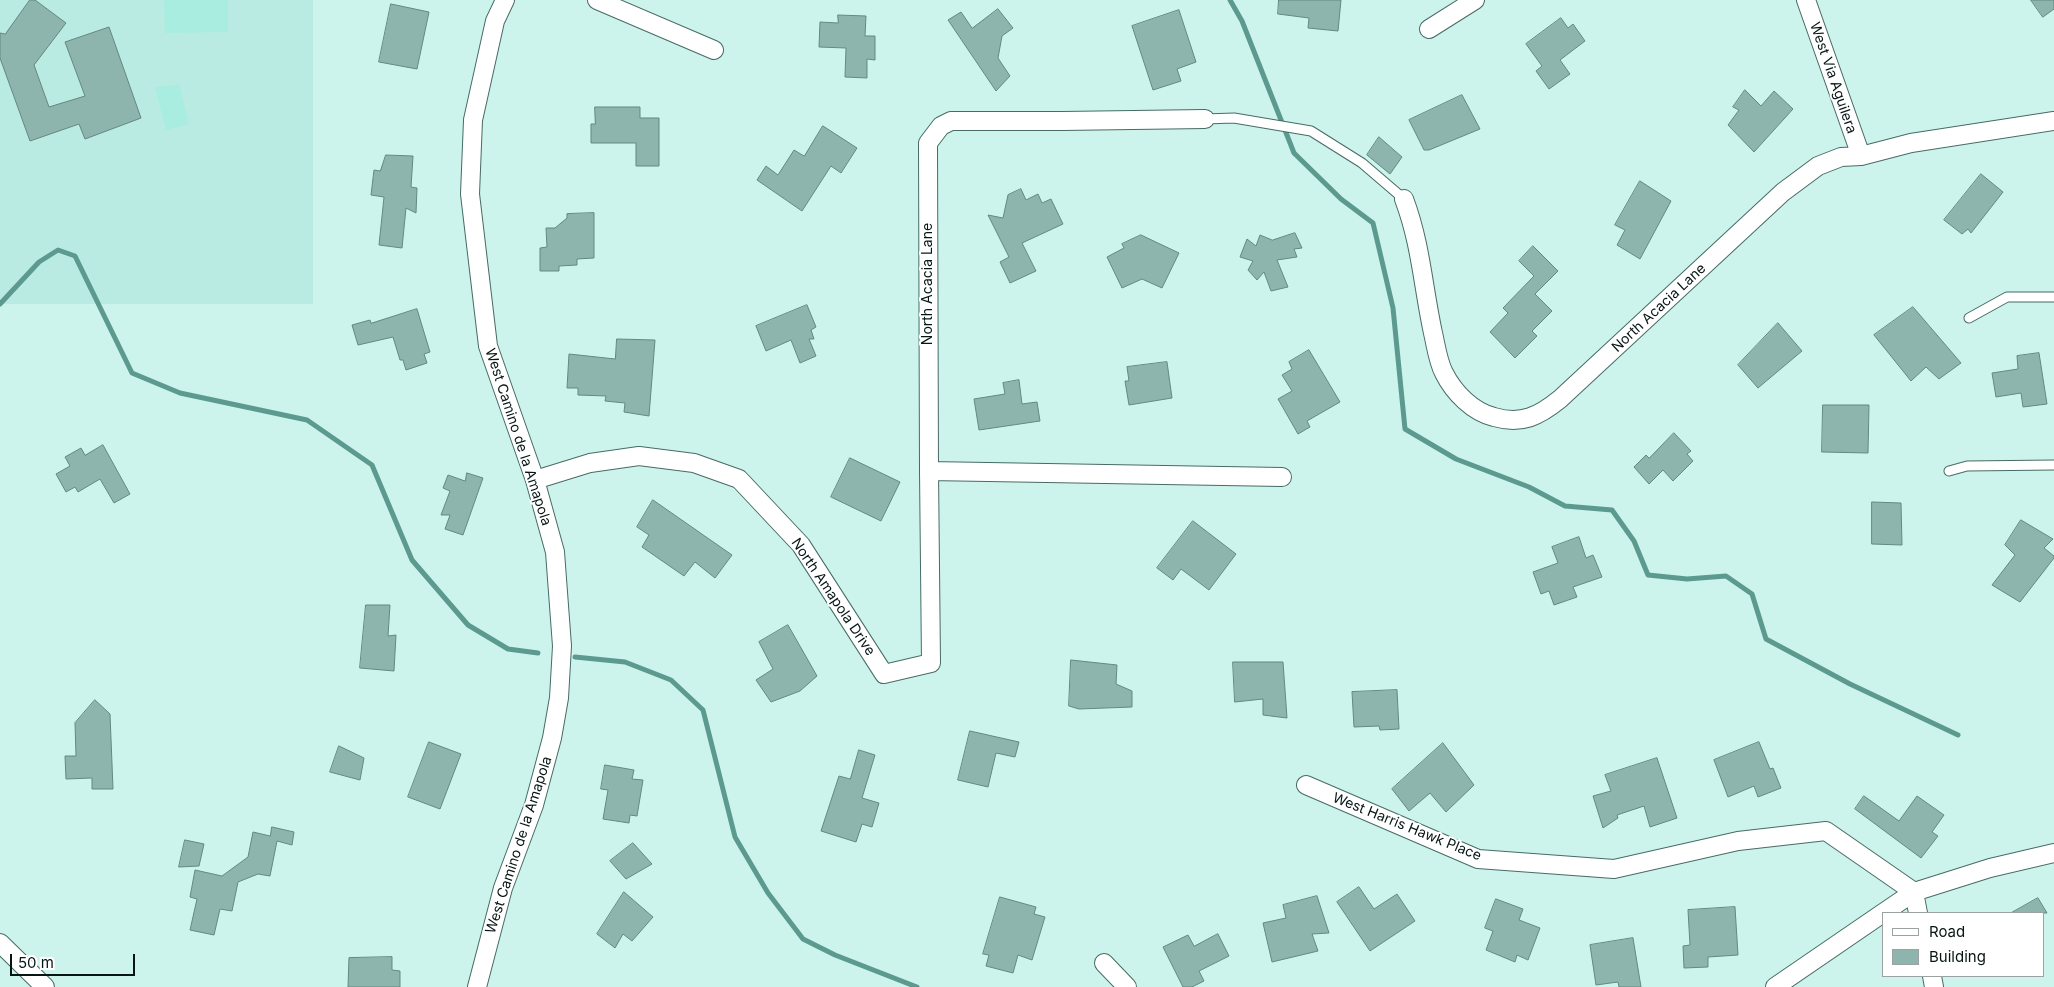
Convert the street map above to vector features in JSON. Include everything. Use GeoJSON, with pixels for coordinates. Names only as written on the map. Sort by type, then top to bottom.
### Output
{"type":"FeatureCollection","features":[{"type":"Feature","properties":{"kind":"street","name":"West Camino de la Amapola"},"geometry":{"type":"LineString","coordinates":[[477,987],[503,888],[534,805],[552,738],[559,698],[562,646],[555,552],[535,480],[488,346],[470,194],[474,120],[495,21],[505,0]]}},
{"type":"Feature","properties":{"kind":"street"},"geometry":{"type":"LineString","coordinates":[[597,0],[714,50]]}},
{"type":"Feature","properties":{"kind":"street"},"geometry":{"type":"LineString","coordinates":[[1429,29],[1475,0]]}},
{"type":"Feature","properties":{"kind":"street","name":"West Via Aguilera"},"geometry":{"type":"LineString","coordinates":[[1806,0],[1861,156]]}},
{"type":"Feature","properties":{"kind":"street","name":"North Acacia Lane"},"geometry":{"type":"LineString","coordinates":[[884,674],[931,663],[928,143],[941,126],[951,120],[1205,119]]}},
{"type":"Feature","properties":{"kind":"street","name":"North Acacia Lane"},"geometry":{"type":"LineString","coordinates":[[1404,199],[1414,226],[1428,308],[1443,372],[1462,398],[1473,407],[1490,416],[1517,421],[1546,411],[1783,192],[1818,166],[1841,157],[1861,156],[1911,144],[2054,121]]}},
{"type":"Feature","properties":{"kind":"street","name":"North Amapola Drive"},"geometry":{"type":"LineString","coordinates":[[535,480],[590,463],[639,456],[694,463],[739,480],[801,545],[884,674]]}},
{"type":"Feature","properties":{"kind":"street"},"geometry":{"type":"LineString","coordinates":[[929,471],[1282,477]]}},
{"type":"Feature","properties":{"kind":"street","name":"West Harris Hawk Place"},"geometry":{"type":"LineString","coordinates":[[1306,785],[1478,859],[1614,869],[1738,841],[1826,831],[1914,892]]}},
{"type":"Feature","properties":{"kind":"street"},"geometry":{"type":"LineString","coordinates":[[1884,912],[1914,892],[1990,868],[2054,853]]}},
{"type":"Feature","properties":{"kind":"street"},"geometry":{"type":"LineString","coordinates":[[1914,892],[1918,912]]}},
{"type":"Feature","properties":{"kind":"street"},"geometry":{"type":"LineString","coordinates":[[1775,987],[1882,914]]}},
{"type":"Feature","properties":{"kind":"street"},"geometry":{"type":"LineString","coordinates":[[0,943],[46,987]]}},
{"type":"Feature","properties":{"kind":"street"},"geometry":{"type":"LineString","coordinates":[[1104,963],[1127,987]]}},
{"type":"Feature","properties":{"kind":"lane"},"geometry":{"type":"LineString","coordinates":[[1205,119],[1234,118],[1311,131],[1362,163],[1404,199]]}},
{"type":"Feature","properties":{"kind":"lane"},"geometry":{"type":"LineString","coordinates":[[1969,318],[2007,297],[2054,297]]}},
{"type":"Feature","properties":{"kind":"lane"},"geometry":{"type":"LineString","coordinates":[[1950,472],[1967,466],[2054,465]]}},
{"type":"Feature","properties":{"kind":"shaded area"},"geometry":{"type":"Polygon","coordinates":[[[0,0],[313,0],[313,304],[0,304],[0,0]]]}},
{"type":"Feature","properties":{"kind":"green space"},"geometry":{"type":"Polygon","coordinates":[[[164,0],[228,0],[228,32],[165,33],[164,0]]]}},
{"type":"Feature","properties":{"kind":"green space"},"geometry":{"type":"Polygon","coordinates":[[[179,84],[189,124],[166,130],[155,87],[179,84]]]}},
{"type":"Feature","properties":{"kind":"building"},"geometry":{"type":"Polygon","coordinates":[[[30,0],[35,0],[66,23],[34,65],[49,107],[85,96],[65,42],[109,27],[141,118],[85,139],[79,124],[30,141],[0,58],[0,33],[5,34],[30,0]]]}},
{"type":"Feature","properties":{"kind":"building"},"geometry":{"type":"Polygon","coordinates":[[[1279,0],[1341,0],[1338,31],[1308,28],[1309,18],[1278,14],[1279,0]]]}},
{"type":"Feature","properties":{"kind":"building"},"geometry":{"type":"Polygon","coordinates":[[[2031,0],[2054,0],[2054,9],[2043,17],[2031,0]]]}},
{"type":"Feature","properties":{"kind":"building"},"geometry":{"type":"Polygon","coordinates":[[[391,4],[429,12],[417,69],[379,62],[391,4]]]}},
{"type":"Feature","properties":{"kind":"building"},"geometry":{"type":"Polygon","coordinates":[[[998,9],[1013,28],[1002,36],[998,58],[1010,76],[996,91],[948,20],[961,12],[972,28],[998,9]]]}},
{"type":"Feature","properties":{"kind":"building"},"geometry":{"type":"Polygon","coordinates":[[[1179,10],[1196,62],[1177,69],[1181,81],[1153,90],[1132,26],[1179,10]]]}},
{"type":"Feature","properties":{"kind":"building"},"geometry":{"type":"Polygon","coordinates":[[[838,15],[866,16],[865,36],[875,36],[875,60],[867,59],[867,78],[845,77],[846,48],[819,47],[820,22],[838,23],[838,15]]]}},
{"type":"Feature","properties":{"kind":"building"},"geometry":{"type":"Polygon","coordinates":[[[1561,18],[1568,28],[1573,24],[1585,41],[1560,60],[1570,74],[1549,89],[1536,71],[1542,66],[1526,44],[1561,18]]]}},
{"type":"Feature","properties":{"kind":"building"},"geometry":{"type":"Polygon","coordinates":[[[1745,90],[1761,106],[1774,91],[1793,109],[1754,152],[1728,125],[1739,110],[1733,107],[1745,90]]]}},
{"type":"Feature","properties":{"kind":"building"},"geometry":{"type":"Polygon","coordinates":[[[1462,95],[1480,129],[1429,150],[1424,150],[1409,120],[1462,95]]]}},
{"type":"Feature","properties":{"kind":"building"},"geometry":{"type":"Polygon","coordinates":[[[595,107],[640,107],[640,118],[659,118],[659,166],[636,166],[636,143],[591,143],[591,124],[595,124],[595,107]]]}},
{"type":"Feature","properties":{"kind":"building"},"geometry":{"type":"Polygon","coordinates":[[[823,126],[857,148],[841,173],[831,166],[802,211],[757,180],[766,166],[778,175],[794,150],[804,156],[823,126]]]}},
{"type":"Feature","properties":{"kind":"building"},"geometry":{"type":"Polygon","coordinates":[[[1379,137],[1402,157],[1390,174],[1367,155],[1379,137]]]}},
{"type":"Feature","properties":{"kind":"building"},"geometry":{"type":"Polygon","coordinates":[[[386,155],[413,156],[411,187],[417,188],[416,213],[406,208],[402,248],[379,245],[384,197],[371,195],[374,170],[380,171],[386,155]]]}},
{"type":"Feature","properties":{"kind":"building"},"geometry":{"type":"Polygon","coordinates":[[[1981,174],[2003,192],[1971,233],[1968,229],[1962,234],[1944,220],[1981,174]]]}},
{"type":"Feature","properties":{"kind":"building"},"geometry":{"type":"Polygon","coordinates":[[[1640,181],[1671,201],[1640,259],[1617,245],[1625,230],[1615,225],[1640,181]]]}},
{"type":"Feature","properties":{"kind":"building"},"geometry":{"type":"Polygon","coordinates":[[[1021,189],[1026,200],[1038,194],[1042,203],[1051,199],[1063,224],[1022,243],[1036,271],[1010,283],[1000,262],[1009,257],[988,215],[1003,218],[1008,195],[1021,189]]]}},
{"type":"Feature","properties":{"kind":"building"},"geometry":{"type":"Polygon","coordinates":[[[594,213],[594,258],[577,259],[577,265],[559,266],[559,271],[540,271],[540,248],[547,247],[546,228],[555,228],[567,218],[567,214],[594,213]]]}},
{"type":"Feature","properties":{"kind":"building"},"geometry":{"type":"Polygon","coordinates":[[[1295,233],[1302,248],[1294,249],[1297,257],[1277,260],[1288,287],[1271,291],[1264,272],[1257,280],[1248,270],[1253,261],[1240,257],[1247,239],[1256,246],[1260,235],[1272,240],[1295,233]]]}},
{"type":"Feature","properties":{"kind":"building"},"geometry":{"type":"Polygon","coordinates":[[[1141,235],[1179,253],[1162,288],[1142,279],[1122,288],[1107,257],[1124,248],[1122,244],[1141,235]]]}},
{"type":"Feature","properties":{"kind":"building"},"geometry":{"type":"Polygon","coordinates":[[[1533,246],[1558,271],[1535,294],[1552,311],[1532,331],[1537,336],[1515,358],[1490,332],[1508,313],[1503,308],[1534,276],[1519,261],[1533,246]]]}},
{"type":"Feature","properties":{"kind":"building"},"geometry":{"type":"Polygon","coordinates":[[[807,305],[816,327],[811,330],[814,339],[809,339],[816,356],[800,363],[791,340],[766,351],[756,326],[807,305]]]}},
{"type":"Feature","properties":{"kind":"building"},"geometry":{"type":"Polygon","coordinates":[[[1913,307],[1961,363],[1939,379],[1926,367],[1911,381],[1874,335],[1913,307]]]}},
{"type":"Feature","properties":{"kind":"building"},"geometry":{"type":"Polygon","coordinates":[[[417,309],[430,352],[424,354],[427,363],[406,370],[403,360],[400,360],[393,337],[358,345],[352,325],[370,320],[371,323],[417,309]]]}},
{"type":"Feature","properties":{"kind":"building"},"geometry":{"type":"Polygon","coordinates":[[[1778,323],[1802,351],[1758,388],[1738,365],[1778,323]]]}},
{"type":"Feature","properties":{"kind":"building"},"geometry":{"type":"Polygon","coordinates":[[[617,339],[655,340],[649,416],[624,412],[625,403],[605,401],[606,396],[578,395],[578,388],[567,388],[569,354],[615,359],[617,339]]]}},
{"type":"Feature","properties":{"kind":"building"},"geometry":{"type":"Polygon","coordinates":[[[1309,350],[1340,402],[1307,421],[1310,427],[1298,434],[1278,399],[1292,391],[1282,375],[1292,369],[1289,362],[1309,350]]]}},
{"type":"Feature","properties":{"kind":"building"},"geometry":{"type":"Polygon","coordinates":[[[2039,353],[2047,404],[2023,407],[2021,393],[1996,397],[1992,373],[2018,369],[2017,356],[2039,353]]]}},
{"type":"Feature","properties":{"kind":"building"},"geometry":{"type":"Polygon","coordinates":[[[1167,362],[1172,398],[1129,405],[1125,381],[1129,381],[1127,367],[1167,362]]]}},
{"type":"Feature","properties":{"kind":"building"},"geometry":{"type":"Polygon","coordinates":[[[1019,380],[1022,404],[1037,402],[1040,421],[979,430],[974,399],[1005,394],[1003,383],[1019,380]]]}},
{"type":"Feature","properties":{"kind":"building"},"geometry":{"type":"Polygon","coordinates":[[[1823,405],[1869,405],[1868,453],[1822,452],[1823,405]]]}},
{"type":"Feature","properties":{"kind":"building"},"geometry":{"type":"Polygon","coordinates":[[[1674,433],[1691,451],[1687,454],[1693,461],[1673,481],[1663,470],[1649,484],[1634,467],[1646,455],[1649,458],[1674,433]]]}},
{"type":"Feature","properties":{"kind":"building"},"geometry":{"type":"Polygon","coordinates":[[[103,445],[130,494],[114,503],[100,479],[78,492],[75,487],[66,492],[56,474],[70,466],[65,457],[81,448],[85,455],[103,445]]]}},
{"type":"Feature","properties":{"kind":"building"},"geometry":{"type":"Polygon","coordinates":[[[850,458],[900,482],[881,521],[831,497],[850,458]]]}},
{"type":"Feature","properties":{"kind":"building"},"geometry":{"type":"Polygon","coordinates":[[[467,473],[483,478],[463,535],[445,529],[450,515],[441,515],[450,491],[443,488],[448,475],[465,481],[467,473]]]}},
{"type":"Feature","properties":{"kind":"building"},"geometry":{"type":"Polygon","coordinates":[[[653,500],[732,555],[715,578],[695,562],[684,576],[642,547],[649,535],[637,527],[653,500]]]}},
{"type":"Feature","properties":{"kind":"building"},"geometry":{"type":"Polygon","coordinates":[[[1872,502],[1901,503],[1902,545],[1872,544],[1872,502]]]}},
{"type":"Feature","properties":{"kind":"building"},"geometry":{"type":"Polygon","coordinates":[[[2021,520],[2053,539],[2044,548],[2054,558],[2020,602],[1992,585],[2015,555],[2005,545],[2021,520]]]}},
{"type":"Feature","properties":{"kind":"building"},"geometry":{"type":"Polygon","coordinates":[[[1193,521],[1236,554],[1209,590],[1181,569],[1173,580],[1157,568],[1193,521]]]}},
{"type":"Feature","properties":{"kind":"building"},"geometry":{"type":"Polygon","coordinates":[[[1579,537],[1586,558],[1593,555],[1602,577],[1573,587],[1577,597],[1554,605],[1549,591],[1541,594],[1533,572],[1558,563],[1552,547],[1579,537]]]}},
{"type":"Feature","properties":{"kind":"building"},"geometry":{"type":"Polygon","coordinates":[[[366,605],[390,605],[388,636],[396,635],[394,671],[360,668],[366,605]]]}},
{"type":"Feature","properties":{"kind":"building"},"geometry":{"type":"Polygon","coordinates":[[[788,625],[817,676],[800,691],[771,702],[756,680],[773,669],[759,642],[788,625]]]}},
{"type":"Feature","properties":{"kind":"building"},"geometry":{"type":"Polygon","coordinates":[[[1071,660],[1117,665],[1116,684],[1132,691],[1132,707],[1079,709],[1069,706],[1071,660]]]}},
{"type":"Feature","properties":{"kind":"building"},"geometry":{"type":"Polygon","coordinates":[[[1233,662],[1283,662],[1287,718],[1263,715],[1263,699],[1235,702],[1233,662]]]}},
{"type":"Feature","properties":{"kind":"building"},"geometry":{"type":"Polygon","coordinates":[[[1397,690],[1399,729],[1380,730],[1379,726],[1354,727],[1352,692],[1397,690]]]}},
{"type":"Feature","properties":{"kind":"building"},"geometry":{"type":"Polygon","coordinates":[[[95,700],[110,714],[113,789],[92,789],[92,778],[66,779],[65,756],[76,756],[75,723],[95,700]]]}},
{"type":"Feature","properties":{"kind":"building"},"geometry":{"type":"Polygon","coordinates":[[[970,731],[1019,742],[1015,757],[996,753],[988,787],[958,780],[970,731]]]}},
{"type":"Feature","properties":{"kind":"building"},"geometry":{"type":"Polygon","coordinates":[[[429,742],[461,754],[440,809],[408,797],[429,742]]]}},
{"type":"Feature","properties":{"kind":"building"},"geometry":{"type":"Polygon","coordinates":[[[1759,742],[1770,769],[1773,768],[1781,788],[1758,797],[1754,786],[1728,797],[1714,760],[1759,742]]]}},
{"type":"Feature","properties":{"kind":"building"},"geometry":{"type":"Polygon","coordinates":[[[1443,743],[1474,785],[1446,812],[1430,793],[1409,811],[1392,789],[1443,743]]]}},
{"type":"Feature","properties":{"kind":"building"},"geometry":{"type":"Polygon","coordinates":[[[339,746],[364,758],[360,780],[330,772],[339,746]]]}},
{"type":"Feature","properties":{"kind":"building"},"geometry":{"type":"Polygon","coordinates":[[[859,750],[875,755],[862,798],[879,803],[872,827],[862,824],[856,842],[821,831],[839,776],[850,779],[859,750]]]}},
{"type":"Feature","properties":{"kind":"building"},"geometry":{"type":"Polygon","coordinates":[[[1657,758],[1677,818],[1650,827],[1644,806],[1617,815],[1618,818],[1603,828],[1593,796],[1611,791],[1605,775],[1657,758]]]}},
{"type":"Feature","properties":{"kind":"building"},"geometry":{"type":"Polygon","coordinates":[[[605,765],[634,770],[632,779],[643,780],[637,816],[630,815],[629,823],[603,819],[608,790],[601,789],[605,765]]]}},
{"type":"Feature","properties":{"kind":"building"},"geometry":{"type":"Polygon","coordinates":[[[1864,796],[1899,821],[1917,796],[1944,815],[1932,832],[1938,836],[1921,858],[1855,809],[1864,796]]]}},
{"type":"Feature","properties":{"kind":"building"},"geometry":{"type":"Polygon","coordinates":[[[272,827],[294,832],[292,845],[277,841],[270,876],[258,874],[238,882],[232,911],[220,909],[214,935],[190,930],[197,899],[190,897],[195,870],[222,876],[248,857],[253,832],[270,836],[272,827]]]}},
{"type":"Feature","properties":{"kind":"building"},"geometry":{"type":"Polygon","coordinates":[[[185,840],[204,844],[199,866],[179,867],[185,840]]]}},
{"type":"Feature","properties":{"kind":"building"},"geometry":{"type":"Polygon","coordinates":[[[633,843],[652,864],[626,879],[610,861],[633,843]]]}},
{"type":"Feature","properties":{"kind":"building"},"geometry":{"type":"Polygon","coordinates":[[[1359,887],[1374,909],[1397,894],[1415,921],[1370,951],[1337,902],[1359,887]]]}},
{"type":"Feature","properties":{"kind":"building"},"geometry":{"type":"Polygon","coordinates":[[[624,892],[653,917],[632,941],[623,934],[615,948],[597,934],[624,892]]]}},
{"type":"Feature","properties":{"kind":"building"},"geometry":{"type":"Polygon","coordinates":[[[1317,896],[1329,933],[1312,934],[1318,951],[1272,962],[1263,923],[1286,918],[1283,905],[1317,896]]]}},
{"type":"Feature","properties":{"kind":"building"},"geometry":{"type":"Polygon","coordinates":[[[1000,897],[1036,907],[1034,914],[1045,917],[1032,960],[1018,955],[1013,973],[986,966],[989,955],[983,954],[1000,897]]]}},
{"type":"Feature","properties":{"kind":"building"},"geometry":{"type":"Polygon","coordinates":[[[2038,898],[2047,913],[2044,912],[2013,912],[2038,898]]]}},
{"type":"Feature","properties":{"kind":"building"},"geometry":{"type":"Polygon","coordinates":[[[1496,899],[1523,909],[1519,920],[1540,928],[1528,960],[1517,955],[1515,962],[1486,950],[1493,931],[1485,928],[1496,899]]]}},
{"type":"Feature","properties":{"kind":"building"},"geometry":{"type":"Polygon","coordinates":[[[1735,907],[1738,955],[1708,957],[1708,967],[1684,968],[1683,946],[1690,945],[1688,910],[1735,907]]]}},
{"type":"Feature","properties":{"kind":"building"},"geometry":{"type":"Polygon","coordinates":[[[1218,934],[1229,956],[1199,971],[1204,981],[1192,987],[1183,987],[1163,947],[1188,935],[1194,946],[1218,934]]]}},
{"type":"Feature","properties":{"kind":"building"},"geometry":{"type":"Polygon","coordinates":[[[1633,938],[1641,987],[1619,987],[1618,982],[1596,985],[1590,945],[1633,938]]]}},
{"type":"Feature","properties":{"kind":"building"},"geometry":{"type":"Polygon","coordinates":[[[392,957],[392,970],[400,971],[400,987],[348,987],[349,958],[392,957]]]}},
{"type":"Feature","properties":{"kind":"waterway"},"geometry":{"type":"LineString","coordinates":[[1230,0],[1242,21],[1294,153],[1341,199],[1373,223],[1393,308],[1405,429],[1456,459],[1529,487],[1565,506],[1612,510],[1634,541],[1648,575],[1687,579],[1726,576],[1752,594],[1766,639],[1850,684],[1958,735]]}},
{"type":"Feature","properties":{"kind":"waterway"},"geometry":{"type":"LineString","coordinates":[[0,304],[39,262],[58,250],[75,256],[132,373],[180,393],[307,420],[372,465],[412,560],[468,625],[508,649],[538,653]]}},
{"type":"Feature","properties":{"kind":"waterway"},"geometry":{"type":"LineString","coordinates":[[575,657],[625,662],[671,680],[703,710],[735,837],[768,893],[803,939],[835,955],[917,987]]}}]}
